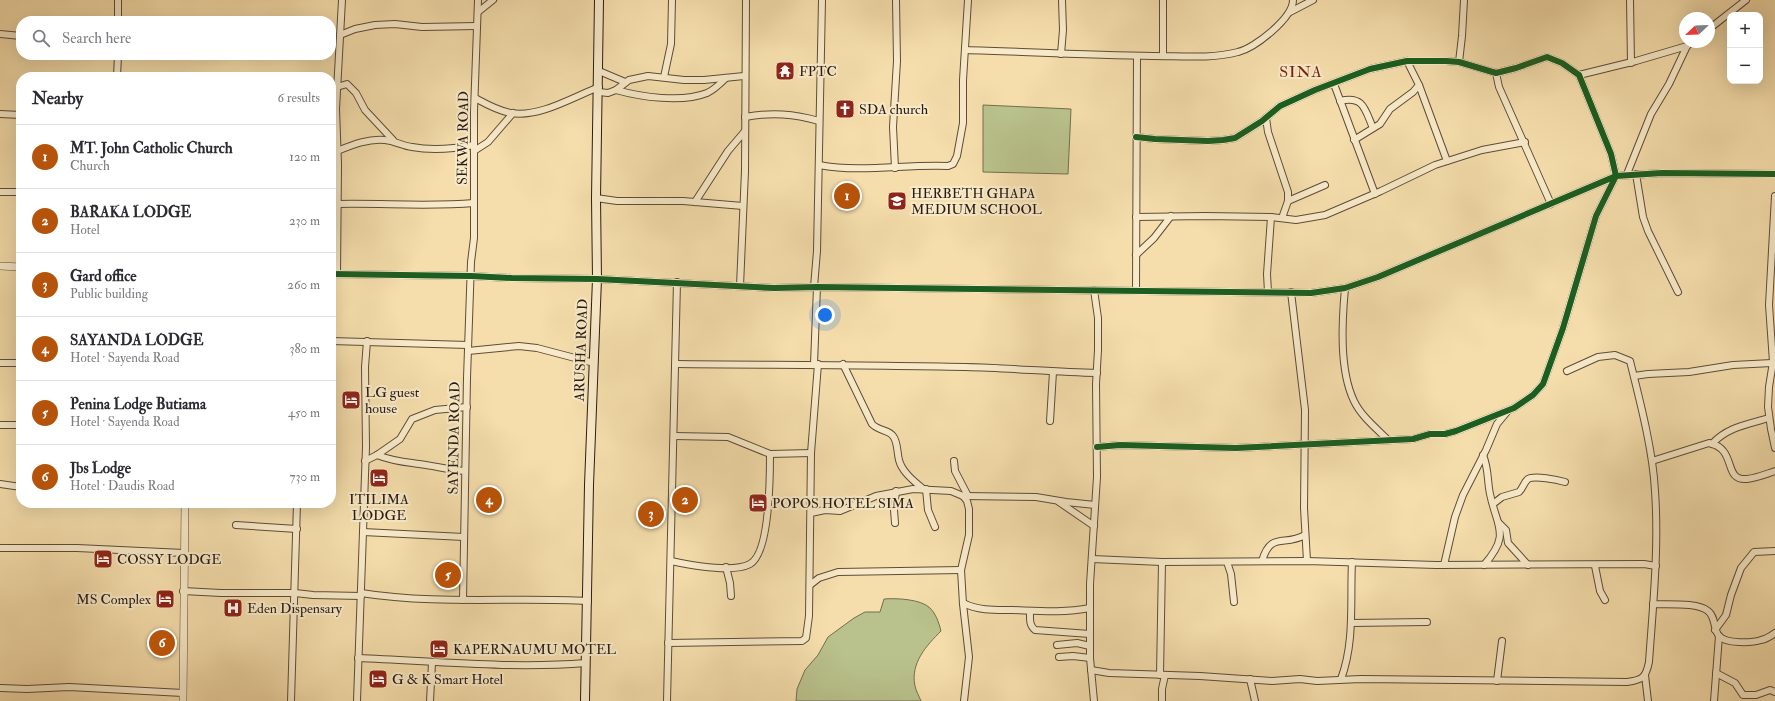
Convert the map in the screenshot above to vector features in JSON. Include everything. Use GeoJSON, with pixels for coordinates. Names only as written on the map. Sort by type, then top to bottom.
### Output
{"type":"FeatureCollection","features":[{"type":"Feature","properties":{"kind":"main road","name":"ARUSHA ROAD"},"geometry":{"type":"LineString","coordinates":[[585,701],[589,485],[597,278],[596,198],[599,90],[599,0]]}},
{"type":"Feature","properties":{"kind":"street"},"geometry":{"type":"LineString","coordinates":[[118,0],[118,16]]}},
{"type":"Feature","properties":{"kind":"street"},"geometry":{"type":"LineString","coordinates":[[336,239],[338,204],[336,109],[342,0]]}},
{"type":"Feature","properties":{"kind":"street","name":"SEKWA ROAD"},"geometry":{"type":"LineString","coordinates":[[471,276],[474,238],[474,148],[478,0]]}},
{"type":"Feature","properties":{"kind":"street"},"geometry":{"type":"LineString","coordinates":[[478,12],[493,0]]}},
{"type":"Feature","properties":{"kind":"street"},"geometry":{"type":"LineString","coordinates":[[664,77],[671,44],[672,0]]}},
{"type":"Feature","properties":{"kind":"street"},"geometry":{"type":"LineString","coordinates":[[740,286],[746,100],[744,76],[746,0]]}},
{"type":"Feature","properties":{"kind":"street"},"geometry":{"type":"LineString","coordinates":[[668,643],[805,640],[808,629],[810,585],[811,453],[816,364],[816,287],[822,0]]}},
{"type":"Feature","properties":{"kind":"street"},"geometry":{"type":"LineString","coordinates":[[895,168],[893,127],[897,61],[896,0]]}},
{"type":"Feature","properties":{"kind":"street"},"geometry":{"type":"LineString","coordinates":[[819,165],[841,168],[895,168],[934,165],[948,166],[955,161],[963,123],[968,0]]}},
{"type":"Feature","properties":{"kind":"street"},"geometry":{"type":"LineString","coordinates":[[1061,54],[1064,30],[1062,0]]}},
{"type":"Feature","properties":{"kind":"street"},"geometry":{"type":"LineString","coordinates":[[1163,0],[1163,56]]}},
{"type":"Feature","properties":{"kind":"street"},"geometry":{"type":"LineString","coordinates":[[1290,12],[1293,0]]}},
{"type":"Feature","properties":{"kind":"street"},"geometry":{"type":"LineString","coordinates":[[965,50],[1137,56],[1197,56],[1239,52],[1254,46],[1290,12],[1313,0]]}},
{"type":"Feature","properties":{"kind":"street"},"geometry":{"type":"LineString","coordinates":[[1459,62],[1464,0]]}},
{"type":"Feature","properties":{"kind":"street"},"geometry":{"type":"LineString","coordinates":[[1630,0],[1631,63]]}},
{"type":"Feature","properties":{"kind":"street"},"geometry":{"type":"LineString","coordinates":[[1715,24],[1746,0]]}},
{"type":"Feature","properties":{"kind":"street"},"geometry":{"type":"LineString","coordinates":[[340,35],[355,29],[394,24],[422,27],[477,26]]}},
{"type":"Feature","properties":{"kind":"street"},"geometry":{"type":"LineString","coordinates":[[0,34],[16,36]]}},
{"type":"Feature","properties":{"kind":"street"},"geometry":{"type":"LineString","coordinates":[[1579,75],[1631,63],[1679,48]]}},
{"type":"Feature","properties":{"kind":"street"},"geometry":{"type":"LineString","coordinates":[[1627,174],[1651,114],[1688,48]]}},
{"type":"Feature","properties":{"kind":"street"},"geometry":{"type":"LineString","coordinates":[[1136,290],[1137,56]]}},
{"type":"Feature","properties":{"kind":"street"},"geometry":{"type":"LineString","coordinates":[[1097,447],[1120,445],[1236,448],[1419,439],[1430,434],[1445,434],[1456,431],[1520,405],[1533,395],[1543,384],[1563,328],[1596,216],[1616,176],[1611,154],[1579,75],[1562,63],[1547,57],[1516,68],[1496,73],[1459,62],[1407,61],[1370,69],[1280,106],[1266,118],[1235,138],[1223,140],[1182,140],[1136,137]]}},
{"type":"Feature","properties":{"kind":"street"},"geometry":{"type":"LineString","coordinates":[[117,72],[118,60]]}},
{"type":"Feature","properties":{"kind":"street"},"geometry":{"type":"LineString","coordinates":[[1407,61],[1419,85],[1447,161]]}},
{"type":"Feature","properties":{"kind":"street"},"geometry":{"type":"LineString","coordinates":[[599,72],[625,82]]}},
{"type":"Feature","properties":{"kind":"street"},"geometry":{"type":"LineString","coordinates":[[1496,73],[1499,87],[1525,142],[1551,204]]}},
{"type":"Feature","properties":{"kind":"street"},"geometry":{"type":"LineString","coordinates":[[475,98],[490,106],[513,113],[526,114],[538,112],[599,90],[608,93],[616,90],[625,82],[648,76],[691,80],[744,76]]}},
{"type":"Feature","properties":{"kind":"street"},"geometry":{"type":"LineString","coordinates":[[616,90],[649,96],[687,97],[708,93],[716,88],[726,78]]}},
{"type":"Feature","properties":{"kind":"street"},"geometry":{"type":"LineString","coordinates":[[337,86],[347,84],[352,88],[365,110],[395,141]]}},
{"type":"Feature","properties":{"kind":"street"},"geometry":{"type":"LineString","coordinates":[[1334,84],[1374,194]]}},
{"type":"Feature","properties":{"kind":"street"},"geometry":{"type":"LineString","coordinates":[[1354,140],[1380,124],[1390,109],[1413,92],[1419,85]]}},
{"type":"Feature","properties":{"kind":"street"},"geometry":{"type":"LineString","coordinates":[[1340,101],[1349,99],[1357,100],[1365,109],[1374,128]]}},
{"type":"Feature","properties":{"kind":"street"},"geometry":{"type":"LineString","coordinates":[[337,151],[365,142],[385,140],[395,141],[407,146],[431,149],[474,148],[488,142],[513,113]]}},
{"type":"Feature","properties":{"kind":"street"},"geometry":{"type":"LineString","coordinates":[[745,117],[774,113],[787,114],[819,121]]}},
{"type":"Feature","properties":{"kind":"street"},"geometry":{"type":"LineString","coordinates":[[0,114],[16,114]]}},
{"type":"Feature","properties":{"kind":"street"},"geometry":{"type":"LineString","coordinates":[[1266,118],[1268,132],[1285,181],[1288,202],[1282,218]]}},
{"type":"Feature","properties":{"kind":"street"},"geometry":{"type":"LineString","coordinates":[[695,202],[728,151],[745,131]]}},
{"type":"Feature","properties":{"kind":"street"},"geometry":{"type":"LineString","coordinates":[[1136,217],[1271,217],[1296,220],[1325,215],[1435,165],[1482,150],[1525,142]]}},
{"type":"Feature","properties":{"kind":"street"},"geometry":{"type":"LineString","coordinates":[[336,274],[512,278],[597,278],[774,288],[816,287],[1311,293],[1345,288],[1378,277],[1462,240],[1616,176],[1627,174],[1775,174]]}},
{"type":"Feature","properties":{"kind":"street"},"geometry":{"type":"LineString","coordinates":[[1636,174],[1643,218],[1678,292]]}},
{"type":"Feature","properties":{"kind":"street"},"geometry":{"type":"LineString","coordinates":[[1288,202],[1325,185]]}},
{"type":"Feature","properties":{"kind":"street"},"geometry":{"type":"LineString","coordinates":[[0,192],[16,192]]}},
{"type":"Feature","properties":{"kind":"street"},"geometry":{"type":"LineString","coordinates":[[1775,196],[1769,304],[1773,373],[1769,387],[1770,418],[1775,448]]}},
{"type":"Feature","properties":{"kind":"street"},"geometry":{"type":"LineString","coordinates":[[596,198],[617,201],[695,202],[743,206]]}},
{"type":"Feature","properties":{"kind":"street"},"geometry":{"type":"LineString","coordinates":[[338,204],[419,206],[474,203]]}},
{"type":"Feature","properties":{"kind":"street"},"geometry":{"type":"LineString","coordinates":[[1136,254],[1154,238],[1171,216]]}},
{"type":"Feature","properties":{"kind":"street"},"geometry":{"type":"LineString","coordinates":[[1268,292],[1267,274],[1271,217]]}},
{"type":"Feature","properties":{"kind":"street"},"geometry":{"type":"LineString","coordinates":[[0,266],[16,267]]}},
{"type":"Feature","properties":{"kind":"street","name":"SAYENDA ROAD"},"geometry":{"type":"LineString","coordinates":[[463,600],[468,348],[471,276]]}},
{"type":"Feature","properties":{"kind":"street"},"geometry":{"type":"LineString","coordinates":[[667,701],[671,495],[676,364],[675,302],[677,282]]}},
{"type":"Feature","properties":{"kind":"street"},"geometry":{"type":"LineString","coordinates":[[1345,288],[1343,311],[1345,358],[1349,384],[1354,400],[1363,414],[1388,440]]}},
{"type":"Feature","properties":{"kind":"street"},"geometry":{"type":"LineString","coordinates":[[1094,290],[1098,318],[1096,373],[1097,447],[1090,608],[1090,658],[1094,701]]}},
{"type":"Feature","properties":{"kind":"street"},"geometry":{"type":"LineString","coordinates":[[1291,292],[1305,410],[1304,508],[1307,561]]}},
{"type":"Feature","properties":{"kind":"street"},"geometry":{"type":"LineString","coordinates":[[336,341],[367,341],[468,348],[519,346],[537,348],[594,362]]}},
{"type":"Feature","properties":{"kind":"street"},"geometry":{"type":"LineString","coordinates":[[357,701],[365,461],[365,367],[367,341]]}},
{"type":"Feature","properties":{"kind":"street"},"geometry":{"type":"LineString","coordinates":[[1567,371],[1598,357],[1615,355],[1630,361],[1634,376],[1652,461],[1655,489],[1657,548],[1649,662],[1645,675],[1648,701]]}},
{"type":"Feature","properties":{"kind":"street"},"geometry":{"type":"LineString","coordinates":[[0,363],[16,363]]}},
{"type":"Feature","properties":{"kind":"street"},"geometry":{"type":"LineString","coordinates":[[1634,376],[1689,372],[1733,365],[1772,363]]}},
{"type":"Feature","properties":{"kind":"street"},"geometry":{"type":"LineString","coordinates":[[676,364],[843,364],[994,368],[1096,373]]}},
{"type":"Feature","properties":{"kind":"street"},"geometry":{"type":"LineString","coordinates":[[843,364],[872,424],[877,429],[891,433],[895,437],[899,461],[902,468],[924,489],[928,510],[935,527]]}},
{"type":"Feature","properties":{"kind":"street"},"geometry":{"type":"LineString","coordinates":[[1050,421],[1053,372]]}},
{"type":"Feature","properties":{"kind":"street"},"geometry":{"type":"LineString","coordinates":[[365,461],[377,455],[400,439],[412,419],[435,410],[467,407]]}},
{"type":"Feature","properties":{"kind":"street"},"geometry":{"type":"LineString","coordinates":[[1444,565],[1455,517],[1463,495],[1497,424],[1508,410]]}},
{"type":"Feature","properties":{"kind":"street"},"geometry":{"type":"LineString","coordinates":[[1712,444],[1724,433],[1735,427],[1770,418]]}},
{"type":"Feature","properties":{"kind":"street"},"geometry":{"type":"LineString","coordinates":[[0,425],[16,425]]}},
{"type":"Feature","properties":{"kind":"street"},"geometry":{"type":"LineString","coordinates":[[674,436],[728,437],[770,454],[811,453]]}},
{"type":"Feature","properties":{"kind":"street"},"geometry":{"type":"LineString","coordinates":[[1652,461],[1688,449],[1712,444],[1719,446],[1724,450],[1735,476],[1740,478],[1757,477],[1775,471]]}},
{"type":"Feature","properties":{"kind":"street"},"geometry":{"type":"LineString","coordinates":[[670,561],[708,568],[749,564],[755,560],[760,554],[766,522],[770,478],[770,454]]}},
{"type":"Feature","properties":{"kind":"street"},"geometry":{"type":"LineString","coordinates":[[377,455],[395,462],[420,464],[446,470],[465,471]]}},
{"type":"Feature","properties":{"kind":"street"},"geometry":{"type":"LineString","coordinates":[[1483,455],[1489,470],[1489,489],[1499,523],[1498,546],[1484,565]]}},
{"type":"Feature","properties":{"kind":"street"},"geometry":{"type":"LineString","coordinates":[[954,461],[955,471],[966,496],[969,509],[969,535],[961,570],[962,603],[969,657],[964,701]]}},
{"type":"Feature","properties":{"kind":"street"},"geometry":{"type":"LineString","coordinates":[[1493,504],[1502,497],[1519,492],[1527,479],[1532,477],[1558,479],[1565,482]]}},
{"type":"Feature","properties":{"kind":"street"},"geometry":{"type":"LineString","coordinates":[[0,484],[16,486]]}},
{"type":"Feature","properties":{"kind":"street"},"geometry":{"type":"LineString","coordinates":[[811,513],[826,510],[840,511],[876,496],[896,491],[924,489],[951,491],[966,496],[1036,496],[1095,505]]}},
{"type":"Feature","properties":{"kind":"street"},"geometry":{"type":"LineString","coordinates":[[895,523],[894,510],[896,491]]}},
{"type":"Feature","properties":{"kind":"street"},"geometry":{"type":"LineString","coordinates":[[1056,500],[1094,526]]}},
{"type":"Feature","properties":{"kind":"street"},"geometry":{"type":"LineString","coordinates":[[183,701],[185,508]]}},
{"type":"Feature","properties":{"kind":"street"},"geometry":{"type":"LineString","coordinates":[[290,701],[297,508]]}},
{"type":"Feature","properties":{"kind":"street"},"geometry":{"type":"LineString","coordinates":[[1499,523],[1506,530],[1508,543],[1528,565]]}},
{"type":"Feature","properties":{"kind":"street"},"geometry":{"type":"LineString","coordinates":[[236,525],[297,529]]}},
{"type":"Feature","properties":{"kind":"street"},"geometry":{"type":"LineString","coordinates":[[363,532],[464,537]]}},
{"type":"Feature","properties":{"kind":"street"},"geometry":{"type":"LineString","coordinates":[[1262,561],[1265,552],[1271,544],[1293,540],[1305,535]]}},
{"type":"Feature","properties":{"kind":"street"},"geometry":{"type":"LineString","coordinates":[[0,548],[77,548],[184,553]]}},
{"type":"Feature","properties":{"kind":"street"},"geometry":{"type":"LineString","coordinates":[[1717,633],[1726,615],[1731,595],[1741,568],[1754,552],[1775,551]]}},
{"type":"Feature","properties":{"kind":"street"},"geometry":{"type":"LineString","coordinates":[[1092,559],[1162,562],[1307,561],[1444,565],[1595,566],[1644,564],[1656,566]]}},
{"type":"Feature","properties":{"kind":"street"},"geometry":{"type":"LineString","coordinates":[[1162,562],[1162,701]]}},
{"type":"Feature","properties":{"kind":"street"},"geometry":{"type":"LineString","coordinates":[[1227,562],[1231,574],[1234,602]]}},
{"type":"Feature","properties":{"kind":"street"},"geometry":{"type":"LineString","coordinates":[[1341,679],[1348,656],[1351,622],[1352,562]]}},
{"type":"Feature","properties":{"kind":"street"},"geometry":{"type":"LineString","coordinates":[[1595,566],[1600,591],[1605,600]]}},
{"type":"Feature","properties":{"kind":"street"},"geometry":{"type":"LineString","coordinates":[[726,567],[730,583],[731,596]]}},
{"type":"Feature","properties":{"kind":"street"},"geometry":{"type":"LineString","coordinates":[[810,585],[824,576],[838,572],[961,570]]}},
{"type":"Feature","properties":{"kind":"street"},"geometry":{"type":"LineString","coordinates":[[183,591],[361,595],[463,600],[588,601]]}},
{"type":"Feature","properties":{"kind":"street"},"geometry":{"type":"LineString","coordinates":[[962,603],[976,609],[1030,612],[1061,612],[1090,608]]}},
{"type":"Feature","properties":{"kind":"street"},"geometry":{"type":"LineString","coordinates":[[1653,604],[1688,606],[1708,610],[1713,618],[1717,633],[1714,701]]}},
{"type":"Feature","properties":{"kind":"street"},"geometry":{"type":"LineString","coordinates":[[1030,612],[1030,621],[1032,627],[1036,630],[1090,634]]}},
{"type":"Feature","properties":{"kind":"street"},"geometry":{"type":"LineString","coordinates":[[1351,622],[1427,622]]}},
{"type":"Feature","properties":{"kind":"street"},"geometry":{"type":"LineString","coordinates":[[1717,633],[1728,640],[1751,642],[1762,640],[1775,633]]}},
{"type":"Feature","properties":{"kind":"street"},"geometry":{"type":"LineString","coordinates":[[1497,681],[1502,641]]}},
{"type":"Feature","properties":{"kind":"street"},"geometry":{"type":"LineString","coordinates":[[1057,645],[1077,643],[1090,646]]}},
{"type":"Feature","properties":{"kind":"street"},"geometry":{"type":"LineString","coordinates":[[1058,657],[1073,656],[1090,658]]}},
{"type":"Feature","properties":{"kind":"street"},"geometry":{"type":"LineString","coordinates":[[358,658],[432,663],[511,664],[534,666],[586,664]]}},
{"type":"Feature","properties":{"kind":"street"},"geometry":{"type":"LineString","coordinates":[[430,701],[432,663]]}},
{"type":"Feature","properties":{"kind":"street"},"geometry":{"type":"LineString","coordinates":[[1091,670],[1109,673],[1272,681],[1300,679],[1317,681],[1341,679],[1627,682],[1638,681],[1645,675]]}},
{"type":"Feature","properties":{"kind":"street"},"geometry":{"type":"LineString","coordinates":[[1716,673],[1735,683],[1743,695],[1756,695],[1770,690],[1775,692]]}},
{"type":"Feature","properties":{"kind":"street"},"geometry":{"type":"LineString","coordinates":[[1250,679],[1255,701]]}},
{"type":"Feature","properties":{"kind":"street"},"geometry":{"type":"LineString","coordinates":[[0,688],[27,689],[69,687],[183,693]]}},
{"type":"Feature","properties":{"kind":"green space"},"geometry":{"type":"Polygon","coordinates":[[[983,105],[1071,109],[1068,174],[983,172],[983,105]]]}},
{"type":"Feature","properties":{"kind":"green space"},"geometry":{"type":"Polygon","coordinates":[[[884,599],[915,601],[926,605],[934,613],[938,622],[941,631],[925,648],[917,662],[915,670],[915,686],[921,701],[796,701],[797,689],[805,670],[818,655],[828,637],[865,612],[880,612],[884,599]]]}},
{"type":"Feature","properties":{"kind":"cycle path"},"geometry":{"type":"LineString","coordinates":[[1097,447],[1120,445],[1236,448],[1413,439],[1430,434],[1445,434],[1456,431],[1514,408],[1533,395],[1543,384],[1563,328],[1596,216],[1616,176],[1611,154],[1579,75],[1562,63],[1547,57],[1516,68],[1496,73],[1459,62],[1407,61],[1370,69],[1315,90],[1280,106],[1262,121],[1235,138],[1208,141],[1136,137]]}},
{"type":"Feature","properties":{"kind":"cycle path"},"geometry":{"type":"LineString","coordinates":[[336,274],[597,279],[774,288],[817,287],[1311,293],[1345,288],[1378,277],[1616,176],[1662,173],[1775,174]]}},
{"type":"Feature","properties":{"kind":"place","name":"FPTC"},"geometry":{"type":"Point","coordinates":[785,71]}},
{"type":"Feature","properties":{"kind":"place","name":"SDA church"},"geometry":{"type":"Point","coordinates":[845,109]}},
{"type":"Feature","properties":{"kind":"place","name":"MT. John Catholic Church"},"geometry":{"type":"Point","coordinates":[847,196]}},
{"type":"Feature","properties":{"kind":"place","name":"HERBETH GHAPA MEDIUM SCHOOL"},"geometry":{"type":"Point","coordinates":[897,201]}},
{"type":"Feature","properties":{"kind":"place","name":"LG guest house"},"geometry":{"type":"Point","coordinates":[351,400]}},
{"type":"Feature","properties":{"kind":"place","name":"ITILIMA LODGE"},"geometry":{"type":"Point","coordinates":[379,478]}},
{"type":"Feature","properties":{"kind":"place","name":"SAYANDA LODGE"},"geometry":{"type":"Point","coordinates":[489,500]}},
{"type":"Feature","properties":{"kind":"place","name":"BARAKA LODGE"},"geometry":{"type":"Point","coordinates":[685,500]}},
{"type":"Feature","properties":{"kind":"place","name":"POPOS HOTEL SIMA"},"geometry":{"type":"Point","coordinates":[758,503]}},
{"type":"Feature","properties":{"kind":"place","name":"Gard office"},"geometry":{"type":"Point","coordinates":[651,514]}},
{"type":"Feature","properties":{"kind":"place","name":"COSSY LODGE"},"geometry":{"type":"Point","coordinates":[103,559]}},
{"type":"Feature","properties":{"kind":"place","name":"Penina Lodge Butiama"},"geometry":{"type":"Point","coordinates":[448,575]}},
{"type":"Feature","properties":{"kind":"place","name":"MS Complex"},"geometry":{"type":"Point","coordinates":[165,599]}},
{"type":"Feature","properties":{"kind":"place","name":"Eden Dispensary"},"geometry":{"type":"Point","coordinates":[233,608]}},
{"type":"Feature","properties":{"kind":"place","name":"Jbs Lodge"},"geometry":{"type":"Point","coordinates":[162,643]}},
{"type":"Feature","properties":{"kind":"place","name":"KAPERNAUMU MOTEL"},"geometry":{"type":"Point","coordinates":[439,649]}},
{"type":"Feature","properties":{"kind":"place","name":"G & K Smart Hotel"},"geometry":{"type":"Point","coordinates":[378,679]}},
{"type":"Feature","properties":{"kind":"district","name":"SINA"},"geometry":{"type":"Point","coordinates":[1301,72]}}]}
